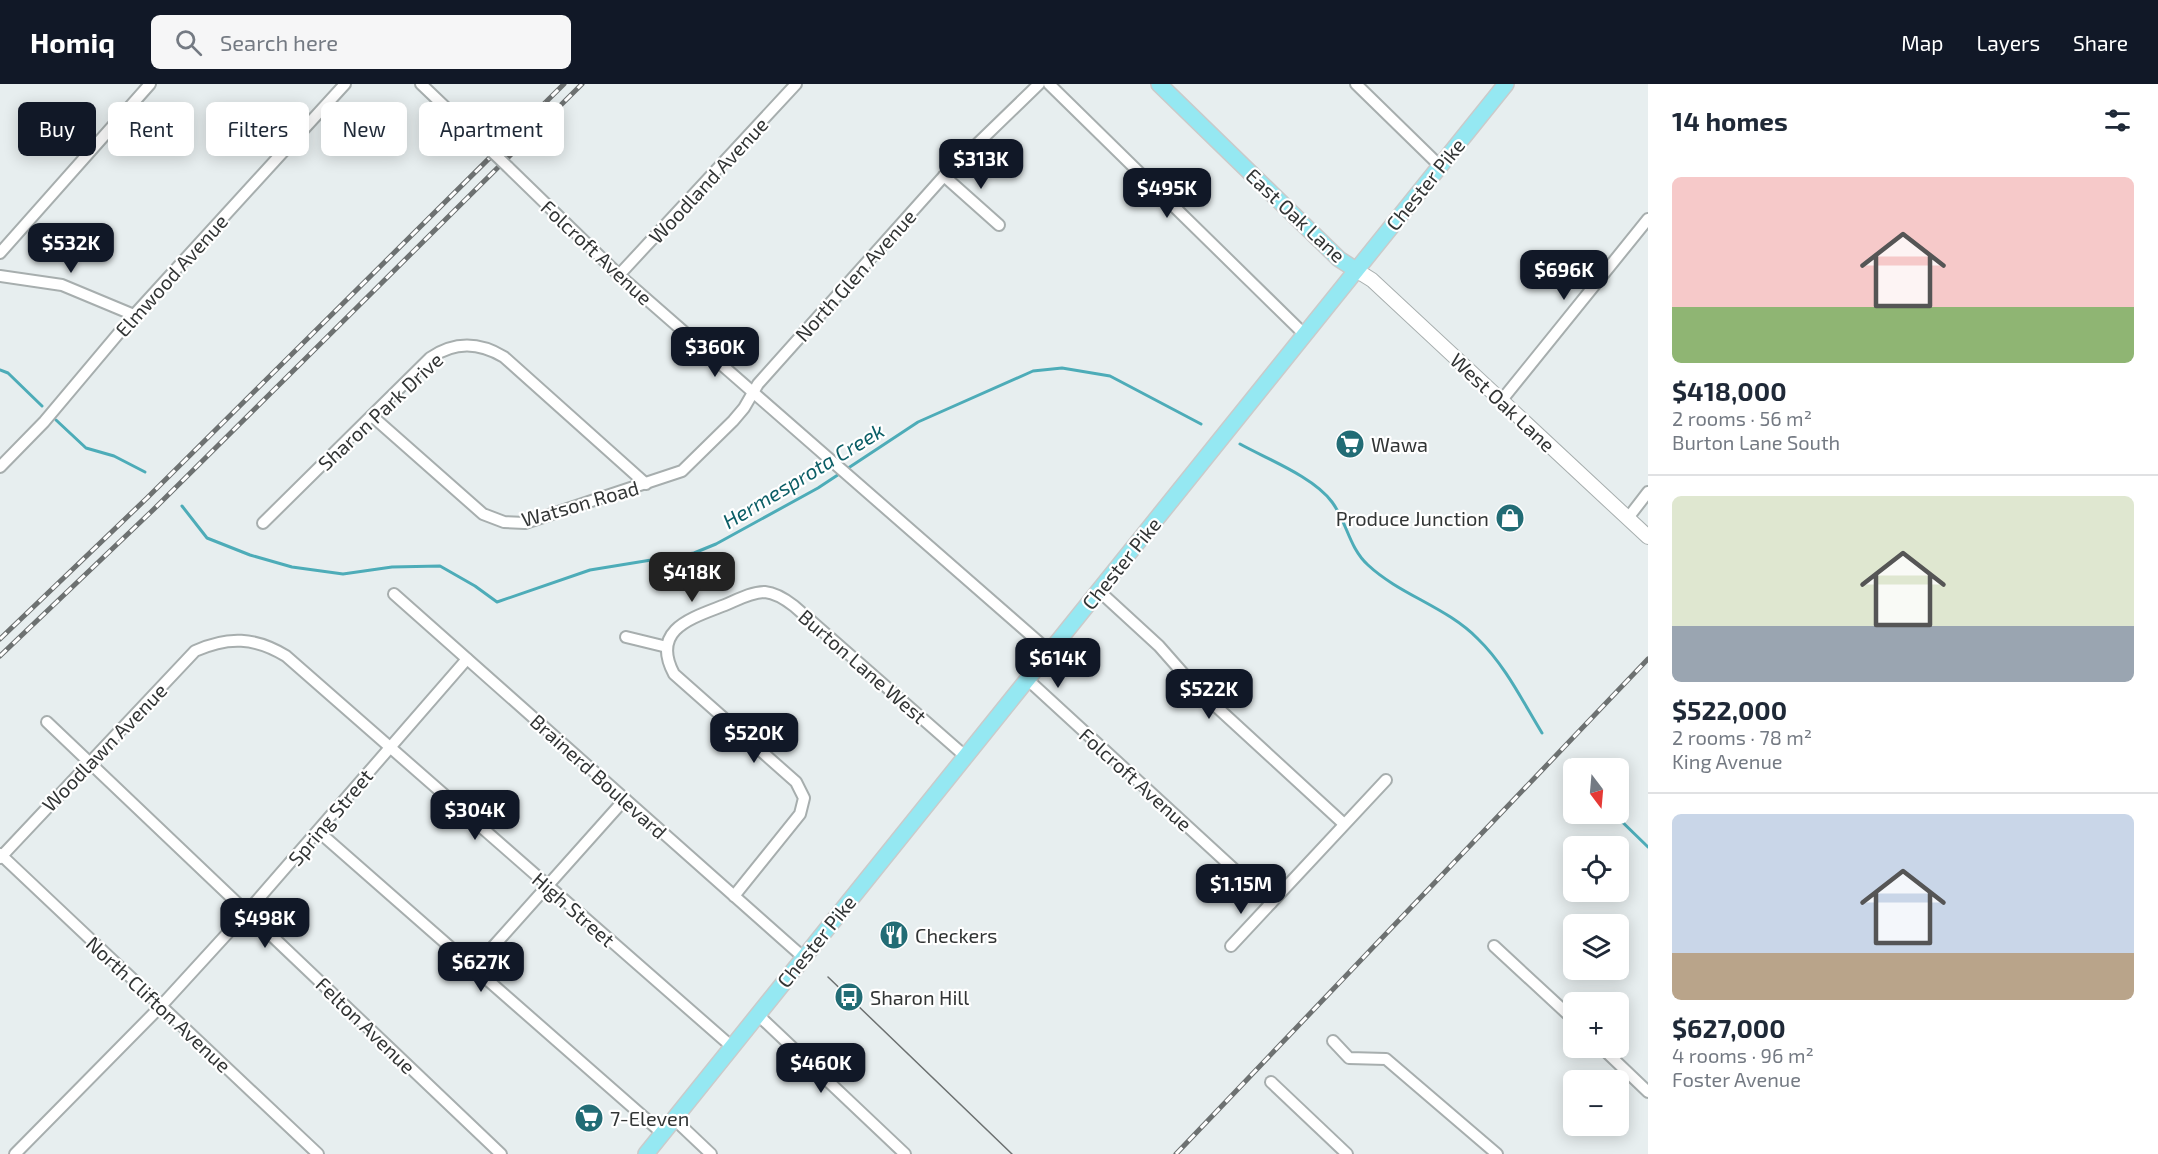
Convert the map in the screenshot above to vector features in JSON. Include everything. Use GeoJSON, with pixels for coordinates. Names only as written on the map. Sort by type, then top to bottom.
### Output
{"type":"FeatureCollection","features":[{"type":"Feature","properties":{"kind":"main road","name":"East Oak Lane"},"geometry":{"type":"LineString","coordinates":[[1159,84],[1339,259],[1356,270]]}},
{"type":"Feature","properties":{"kind":"main road","name":"Chester Pike"},"geometry":{"type":"LineString","coordinates":[[646,1154],[1506,84]]}},
{"type":"Feature","properties":{"kind":"main road","name":"West Oak Lane"},"geometry":{"type":"LineString","coordinates":[[1356,270],[1372,280],[1648,537]]}},
{"type":"Feature","properties":{"kind":"street"},"geometry":{"type":"LineString","coordinates":[[0,253],[150,84]]}},
{"type":"Feature","properties":{"kind":"street","name":"Elmwood Avenue"},"geometry":{"type":"LineString","coordinates":[[0,467],[44,422],[134,315],[345,84]]}},
{"type":"Feature","properties":{"kind":"street","name":"Folcroft Avenue"},"geometry":{"type":"LineString","coordinates":[[421,84],[619,275],[1049,651]]}},
{"type":"Feature","properties":{"kind":"street","name":"Woodland Avenue"},"geometry":{"type":"LineString","coordinates":[[619,275],[796,84]]}},
{"type":"Feature","properties":{"kind":"street","name":"North Glen Avenue"},"geometry":{"type":"LineString","coordinates":[[753,392],[944,176],[1038,84]]}},
{"type":"Feature","properties":{"kind":"street"},"geometry":{"type":"LineString","coordinates":[[1049,84],[1304,334]]}},
{"type":"Feature","properties":{"kind":"street"},"geometry":{"type":"LineString","coordinates":[[1356,84],[1440,166]]}},
{"type":"Feature","properties":{"kind":"street"},"geometry":{"type":"LineString","coordinates":[[944,176],[999,225]]}},
{"type":"Feature","properties":{"kind":"street"},"geometry":{"type":"LineString","coordinates":[[1501,401],[1648,219]]}},
{"type":"Feature","properties":{"kind":"street"},"geometry":{"type":"LineString","coordinates":[[0,276],[62,285],[134,315]]}},
{"type":"Feature","properties":{"kind":"street","name":"Sharon Park Drive"},"geometry":{"type":"LineString","coordinates":[[263,523],[439,352],[466,345],[487,347],[512,363],[646,484]]}},
{"type":"Feature","properties":{"kind":"street","name":"Watson Road"},"geometry":{"type":"LineString","coordinates":[[372,416],[478,510],[496,520],[525,522],[682,471],[695,461],[738,415],[753,392]]}},
{"type":"Feature","properties":{"kind":"street"},"geometry":{"type":"LineString","coordinates":[[1628,518],[1648,492]]}},
{"type":"Feature","properties":{"kind":"street"},"geometry":{"type":"LineString","coordinates":[[1098,590],[1159,646],[1196,688],[1344,824]]}},
{"type":"Feature","properties":{"kind":"street","name":"Burton Lane West"},"geometry":{"type":"LineString","coordinates":[[667,646],[673,632],[685,621],[753,594],[772,593],[789,602],[965,756]]}},
{"type":"Feature","properties":{"kind":"street","name":"Brainerd Boulevard"},"geometry":{"type":"LineString","coordinates":[[394,594],[803,957]]}},
{"type":"Feature","properties":{"kind":"street"},"geometry":{"type":"LineString","coordinates":[[626,637],[667,646],[669,664],[677,678],[796,782],[804,798],[800,814],[734,896]]}},
{"type":"Feature","properties":{"kind":"street","name":"High Street"},"geometry":{"type":"LineString","coordinates":[[213,643],[247,640],[272,647],[286,656],[731,1046]]}},
{"type":"Feature","properties":{"kind":"street","name":"Woodlawn Avenue"},"geometry":{"type":"LineString","coordinates":[[1,856],[195,651],[213,643]]}},
{"type":"Feature","properties":{"kind":"street","name":"Spring Street"},"geometry":{"type":"LineString","coordinates":[[15,1154],[161,1006],[247,912],[319,832],[389,746],[467,659]]}},
{"type":"Feature","properties":{"kind":"street","name":"Folcroft Avenue"},"geometry":{"type":"LineString","coordinates":[[1027,679],[1271,903]]}},
{"type":"Feature","properties":{"kind":"street","name":"Felton Avenue"},"geometry":{"type":"LineString","coordinates":[[47,722],[501,1154]]}},
{"type":"Feature","properties":{"kind":"street"},"geometry":{"type":"LineString","coordinates":[[1231,946],[1386,780]]}},
{"type":"Feature","properties":{"kind":"street"},"geometry":{"type":"LineString","coordinates":[[474,968],[625,799]]}},
{"type":"Feature","properties":{"kind":"street"},"geometry":{"type":"LineString","coordinates":[[319,832],[662,1133]]}},
{"type":"Feature","properties":{"kind":"street","name":"North Clifton Avenue"},"geometry":{"type":"LineString","coordinates":[[1,856],[318,1154]]}},
{"type":"Feature","properties":{"kind":"street"},"geometry":{"type":"LineString","coordinates":[[1494,946],[1563,1010]]}},
{"type":"Feature","properties":{"kind":"street"},"geometry":{"type":"LineString","coordinates":[[757,1014],[905,1154]]}},
{"type":"Feature","properties":{"kind":"street"},"geometry":{"type":"LineString","coordinates":[[1333,1041],[1349,1058],[1386,1059],[1497,1154]]}},
{"type":"Feature","properties":{"kind":"street"},"geometry":{"type":"LineString","coordinates":[[1613,1058],[1648,1092]]}},
{"type":"Feature","properties":{"kind":"street"},"geometry":{"type":"LineString","coordinates":[[1270,1082],[1347,1154]]}},
{"type":"Feature","properties":{"kind":"street"},"geometry":{"type":"LineString","coordinates":[[673,1118],[711,1154]]}},
{"type":"Feature","properties":{"kind":"waterway","name":"Hermesprota Creek"},"geometry":{"type":"LineString","coordinates":[[182,506],[207,538],[250,555],[292,567],[343,574],[392,567],[440,566],[497,602],[590,570],[694,553],[716,544],[818,488],[918,422],[1033,371],[1062,368],[1110,376],[1201,424]]}},
{"type":"Feature","properties":{"kind":"waterway","name":"Hermesprota Creek"},"geometry":{"type":"LineString","coordinates":[[0,370],[8,373],[42,406]]}},
{"type":"Feature","properties":{"kind":"waterway","name":"Hermesprota Creek"},"geometry":{"type":"LineString","coordinates":[[56,420],[86,448],[114,456],[145,472]]}},
{"type":"Feature","properties":{"kind":"waterway","name":"Hermesprota Creek"},"geometry":{"type":"LineString","coordinates":[[1240,444],[1314,484],[1332,502],[1356,551],[1368,565],[1394,585],[1452,618],[1478,639],[1505,672],[1542,733]]}},
{"type":"Feature","properties":{"kind":"waterway","name":"Hermesprota Creek"},"geometry":{"type":"LineString","coordinates":[[1624,824],[1648,847]]}},
{"type":"Feature","properties":{"kind":"tram line"},"geometry":{"type":"LineString","coordinates":[[828,977],[1012,1154]]}},
{"type":"Feature","properties":{"kind":"railway"},"geometry":{"type":"LineString","coordinates":[[0,639],[147,498],[564,84]]}},
{"type":"Feature","properties":{"kind":"railway"},"geometry":{"type":"LineString","coordinates":[[0,656],[153,510],[582,84]]}},
{"type":"Feature","properties":{"kind":"railway"},"geometry":{"type":"LineString","coordinates":[[1176,1154],[1648,659]]}},
{"type":"Feature","properties":{"kind":"place","name":"Wawa"},"geometry":{"type":"Point","coordinates":[1350,444]}},
{"type":"Feature","properties":{"kind":"place","name":"Produce Junction"},"geometry":{"type":"Point","coordinates":[1510,518]}},
{"type":"Feature","properties":{"kind":"place","name":"Checkers"},"geometry":{"type":"Point","coordinates":[894,935]}},
{"type":"Feature","properties":{"kind":"place","name":"Sharon Hill"},"geometry":{"type":"Point","coordinates":[849,997]}},
{"type":"Feature","properties":{"kind":"place","name":"7-Eleven"},"geometry":{"type":"Point","coordinates":[589,1118]}}]}
